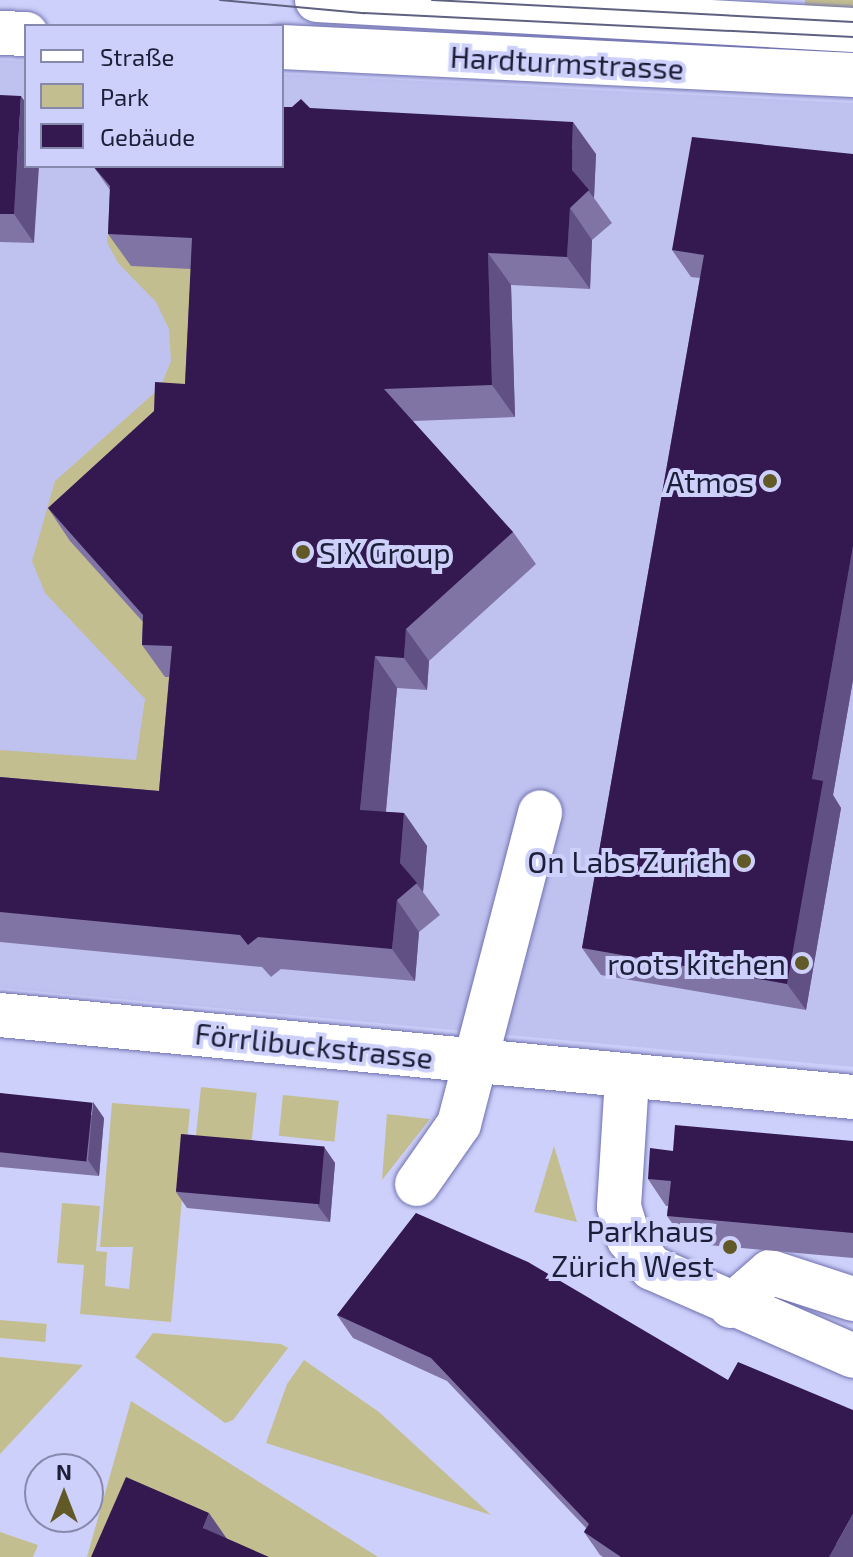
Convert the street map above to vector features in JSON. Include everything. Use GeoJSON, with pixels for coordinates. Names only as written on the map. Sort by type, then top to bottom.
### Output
{"type":"FeatureCollection","features":[{"type":"Feature","properties":{"kind":"street","name":"Hardturmstrasse"},"geometry":{"type":"LineString","coordinates":[[317,0],[781,13],[853,30]]}},
{"type":"Feature","properties":{"kind":"street"},"geometry":{"type":"LineString","coordinates":[[778,71],[781,13]]}},
{"type":"Feature","properties":{"kind":"street"},"geometry":{"type":"LineString","coordinates":[[0,33],[24,34]]}},
{"type":"Feature","properties":{"kind":"street","name":"Hardturmstrasse"},"geometry":{"type":"LineString","coordinates":[[284,47],[853,75]]}},
{"type":"Feature","properties":{"kind":"street"},"geometry":{"type":"LineString","coordinates":[[417,1184],[459,1124],[540,812]]}},
{"type":"Feature","properties":{"kind":"street","name":"Förrlibuckstrasse"},"geometry":{"type":"LineString","coordinates":[[0,1015],[627,1079],[853,1097]]}},
{"type":"Feature","properties":{"kind":"street"},"geometry":{"type":"LineString","coordinates":[[627,1079],[619,1207],[629,1239],[652,1268],[731,1306],[853,1356]]}},
{"type":"Feature","properties":{"kind":"street"},"geometry":{"type":"LineString","coordinates":[[731,1306],[770,1272],[853,1299]]}},
{"type":"Feature","properties":{"kind":"shaded area"},"geometry":{"type":"Polygon","coordinates":[[[0,60],[24,61],[24,168],[284,168],[284,74],[853,103],[853,1067],[0,988],[0,60]]]}},
{"type":"Feature","properties":{"kind":"green space"},"geometry":{"type":"Polygon","coordinates":[[[805,0],[853,0],[853,11],[805,8],[805,0]]]}},
{"type":"Feature","properties":{"kind":"green space"},"geometry":{"type":"Polygon","coordinates":[[[112,197],[215,270],[195,678],[182,824],[0,807],[0,750],[136,760],[145,699],[45,593],[32,561],[55,481],[160,388],[171,361],[169,329],[156,302],[118,263],[107,242],[112,197]]]}},
{"type":"Feature","properties":{"kind":"green space"},"geometry":{"type":"Polygon","coordinates":[[[201,1087],[257,1093],[251,1147],[195,1141],[201,1087]]]}},
{"type":"Feature","properties":{"kind":"green space"},"geometry":{"type":"Polygon","coordinates":[[[283,1095],[339,1101],[334,1142],[279,1136],[283,1095]]]}},
{"type":"Feature","properties":{"kind":"green space"},"geometry":{"type":"Polygon","coordinates":[[[112,1103],[190,1109],[171,1322],[80,1314],[84,1265],[57,1263],[62,1203],[100,1206],[96,1251],[107,1252],[105,1286],[129,1289],[133,1247],[100,1247],[112,1103]]]}},
{"type":"Feature","properties":{"kind":"green space"},"geometry":{"type":"Polygon","coordinates":[[[387,1114],[430,1119],[382,1180],[387,1114]]]}},
{"type":"Feature","properties":{"kind":"green space"},"geometry":{"type":"Polygon","coordinates":[[[554,1146],[577,1222],[534,1212],[554,1146]]]}},
{"type":"Feature","properties":{"kind":"green space"},"geometry":{"type":"Polygon","coordinates":[[[0,1320],[47,1324],[45,1342],[0,1338],[0,1320]]]}},
{"type":"Feature","properties":{"kind":"green space"},"geometry":{"type":"Polygon","coordinates":[[[153,1333],[281,1344],[288,1348],[233,1420],[225,1423],[135,1357],[153,1333]]]}},
{"type":"Feature","properties":{"kind":"green space"},"geometry":{"type":"Polygon","coordinates":[[[0,1357],[83,1365],[0,1454],[0,1357]]]}},
{"type":"Feature","properties":{"kind":"green space"},"geometry":{"type":"Polygon","coordinates":[[[304,1360],[379,1412],[491,1515],[266,1443],[287,1384],[304,1360]]]}},
{"type":"Feature","properties":{"kind":"green space"},"geometry":{"type":"Polygon","coordinates":[[[131,1401],[378,1557],[87,1557],[94,1533],[104,1533],[104,1497],[131,1401]]]}},
{"type":"Feature","properties":{"kind":"green space"},"geometry":{"type":"Polygon","coordinates":[[[0,1532],[38,1545],[33,1557],[0,1557],[0,1532]]]}},
{"type":"Feature","properties":{"kind":"building"},"geometry":{"type":"Polygon","coordinates":[[[0,95],[21,96],[14,214],[0,214],[0,95]]]}},
{"type":"Feature","properties":{"kind":"building","name":"SIX Group"},"geometry":{"type":"Polygon","coordinates":[[[301,99],[310,108],[573,122],[572,170],[589,190],[570,208],[567,257],[488,253],[492,385],[384,389],[513,532],[406,629],[404,658],[375,656],[360,810],[404,813],[400,863],[417,883],[397,900],[392,949],[258,937],[248,945],[240,935],[0,912],[0,777],[159,791],[172,646],[142,645],[143,615],[48,508],[154,411],[155,382],[185,384],[192,238],[108,234],[110,186],[95,168],[284,168],[284,107],[292,107],[301,99]]]}},
{"type":"Feature","properties":{"kind":"building","name":"Atmos"},"geometry":{"type":"Polygon","coordinates":[[[692,137],[853,154],[853,546],[812,779],[823,781],[787,984],[582,948],[704,255],[672,250],[692,137]]]}},
{"type":"Feature","properties":{"kind":"building"},"geometry":{"type":"Polygon","coordinates":[[[0,1093],[92,1103],[86,1161],[0,1152],[0,1093]]]}},
{"type":"Feature","properties":{"kind":"building"},"geometry":{"type":"Polygon","coordinates":[[[675,1125],[853,1141],[853,1233],[667,1216],[671,1181],[648,1179],[650,1148],[673,1151],[675,1125]]]}},
{"type":"Feature","properties":{"kind":"building"},"geometry":{"type":"Polygon","coordinates":[[[181,1134],[324,1147],[319,1204],[176,1192],[181,1134]]]}},
{"type":"Feature","properties":{"kind":"building"},"geometry":{"type":"Polygon","coordinates":[[[416,1213],[528,1262],[728,1380],[738,1362],[853,1410],[853,1514],[829,1557],[621,1557],[584,1532],[589,1524],[431,1358],[337,1315],[416,1213]]]}},
{"type":"Feature","properties":{"kind":"building"},"geometry":{"type":"Polygon","coordinates":[[[126,1477],[209,1513],[203,1528],[269,1557],[91,1557],[126,1477]]]}},
{"type":"Feature","properties":{"kind":"tram line"},"geometry":{"type":"LineString","coordinates":[[220,0],[364,13],[853,37]]}},
{"type":"Feature","properties":{"kind":"tram line"},"geometry":{"type":"LineString","coordinates":[[432,0],[853,22]]}},
{"type":"Feature","properties":{"kind":"place","name":"Atmos"},"geometry":{"type":"Point","coordinates":[770,481]}},
{"type":"Feature","properties":{"kind":"place","name":"SIX Group"},"geometry":{"type":"Point","coordinates":[303,552]}},
{"type":"Feature","properties":{"kind":"place","name":"On Labs Zurich"},"geometry":{"type":"Point","coordinates":[744,861]}},
{"type":"Feature","properties":{"kind":"place","name":"roots kitchen"},"geometry":{"type":"Point","coordinates":[802,963]}},
{"type":"Feature","properties":{"kind":"place","name":"Parkhaus Zürich West"},"geometry":{"type":"Point","coordinates":[730,1247]}}]}
